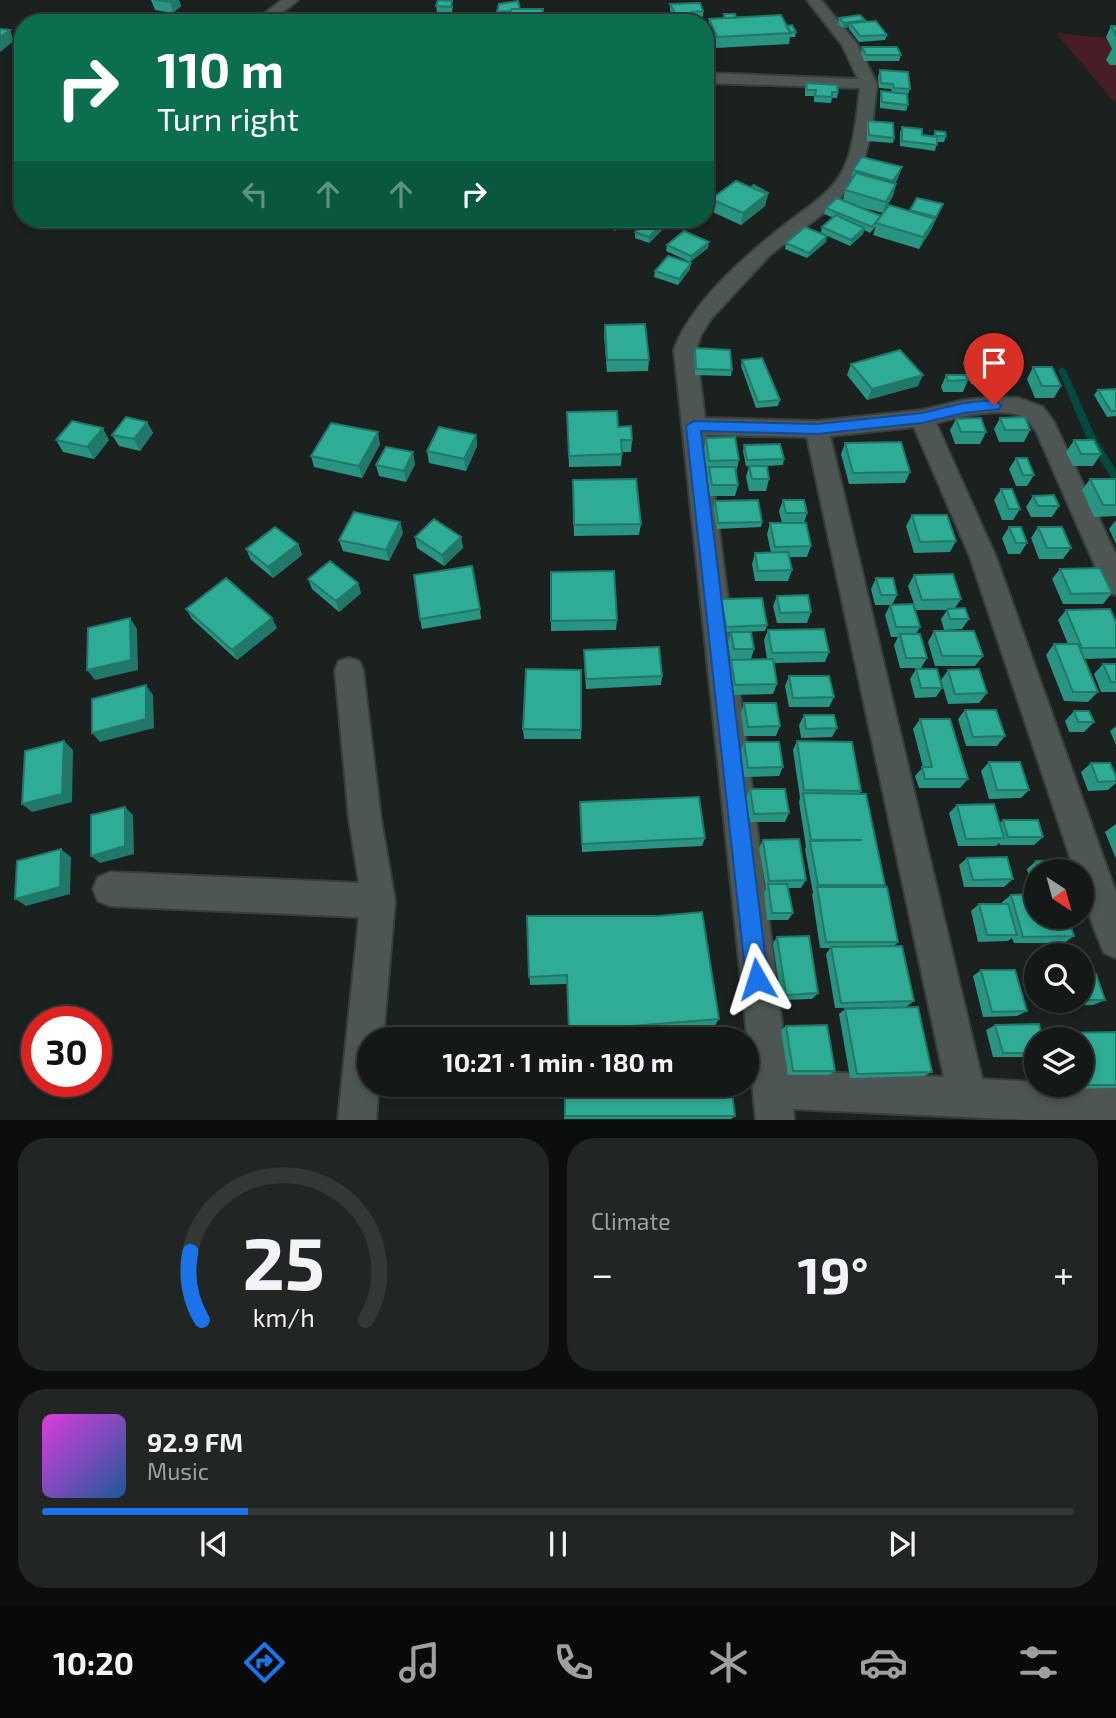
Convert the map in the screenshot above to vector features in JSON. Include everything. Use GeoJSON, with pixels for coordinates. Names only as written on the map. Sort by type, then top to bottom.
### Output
{"type":"FeatureCollection","features":[{"type":"Feature","properties":{"kind":"street"},"geometry":{"type":"LineString","coordinates":[[272,14],[291,0]]}},
{"type":"Feature","properties":{"kind":"street"},"geometry":{"type":"LineString","coordinates":[[814,0],[849,44],[869,85],[864,124],[851,174],[828,200],[762,251],[704,314],[690,335],[685,350],[772,1104],[967,1097],[1116,1106]]}},
{"type":"Feature","properties":{"kind":"street"},"geometry":{"type":"LineString","coordinates":[[714,78],[869,85]]}},
{"type":"Feature","properties":{"kind":"street"},"geometry":{"type":"LineString","coordinates":[[694,426],[817,429],[922,418],[964,408],[1018,406],[1035,414],[1046,428],[1116,584]]}},
{"type":"Feature","properties":{"kind":"street"},"geometry":{"type":"LineString","coordinates":[[922,418],[983,557],[1116,941]]}},
{"type":"Feature","properties":{"kind":"street"},"geometry":{"type":"LineString","coordinates":[[817,429],[967,1097]]}},
{"type":"Feature","properties":{"kind":"street"},"geometry":{"type":"LineString","coordinates":[[349,670],[365,819],[378,901],[357,1119]]}},
{"type":"Feature","properties":{"kind":"street"},"geometry":{"type":"LineString","coordinates":[[110,889],[378,901]]}},
{"type":"Feature","properties":{"kind":"shaded area"},"geometry":{"type":"Polygon","coordinates":[[[1056,33],[1116,39],[1116,104],[1056,33]]]}},
{"type":"Feature","properties":{"kind":"building"},"geometry":{"type":"Polygon","coordinates":[[[438,0],[452,1],[451,7],[436,6],[438,0]]]}},
{"type":"Feature","properties":{"kind":"building"},"geometry":{"type":"Polygon","coordinates":[[[518,1],[520,9],[497,12],[499,4],[518,1]]]}},
{"type":"Feature","properties":{"kind":"building"},"geometry":{"type":"Polygon","coordinates":[[[700,3],[703,11],[675,14],[670,4],[700,3]]]}},
{"type":"Feature","properties":{"kind":"building"},"geometry":{"type":"Polygon","coordinates":[[[512,9],[543,9],[542,14],[508,14],[512,9]]]}},
{"type":"Feature","properties":{"kind":"building"},"geometry":{"type":"Polygon","coordinates":[[[724,14],[735,14],[736,18],[725,18],[724,14]]]}},
{"type":"Feature","properties":{"kind":"building"},"geometry":{"type":"Polygon","coordinates":[[[781,15],[791,33],[717,37],[714,19],[781,15]]]}},
{"type":"Feature","properties":{"kind":"building"},"geometry":{"type":"Polygon","coordinates":[[[860,15],[865,20],[844,23],[839,18],[860,15]]]}},
{"type":"Feature","properties":{"kind":"building"},"geometry":{"type":"Polygon","coordinates":[[[876,21],[887,35],[860,36],[850,23],[876,21]]]}},
{"type":"Feature","properties":{"kind":"building"},"geometry":{"type":"Polygon","coordinates":[[[792,25],[796,32],[790,32],[786,26],[792,25]]]}},
{"type":"Feature","properties":{"kind":"building"},"geometry":{"type":"Polygon","coordinates":[[[0,29],[10,30],[0,37],[0,29]]]}},
{"type":"Feature","properties":{"kind":"building"},"geometry":{"type":"Polygon","coordinates":[[[862,47],[897,47],[901,55],[866,55],[862,47]]]}},
{"type":"Feature","properties":{"kind":"building"},"geometry":{"type":"Polygon","coordinates":[[[880,70],[908,72],[910,89],[894,88],[893,84],[881,83],[880,70]]]}},
{"type":"Feature","properties":{"kind":"building"},"geometry":{"type":"Polygon","coordinates":[[[806,83],[837,85],[838,92],[832,92],[832,97],[815,96],[816,90],[807,90],[806,83]]]}},
{"type":"Feature","properties":{"kind":"building"},"geometry":{"type":"Polygon","coordinates":[[[881,91],[907,94],[908,105],[882,102],[881,91]]]}},
{"type":"Feature","properties":{"kind":"building"},"geometry":{"type":"Polygon","coordinates":[[[868,121],[893,123],[894,138],[869,135],[868,121]]]}},
{"type":"Feature","properties":{"kind":"building"},"geometry":{"type":"Polygon","coordinates":[[[902,127],[922,129],[922,135],[937,137],[937,145],[902,141],[902,127]]]}},
{"type":"Feature","properties":{"kind":"building"},"geometry":{"type":"Polygon","coordinates":[[[935,131],[945,132],[946,136],[936,136],[935,131]]]}},
{"type":"Feature","properties":{"kind":"building"},"geometry":{"type":"Polygon","coordinates":[[[862,157],[902,167],[893,181],[853,170],[862,157]]]}},
{"type":"Feature","properties":{"kind":"building"},"geometry":{"type":"Polygon","coordinates":[[[856,173],[896,184],[886,202],[845,190],[856,173]]]}},
{"type":"Feature","properties":{"kind":"building"},"geometry":{"type":"Polygon","coordinates":[[[736,181],[767,194],[743,213],[714,200],[714,197],[736,181]]]}},
{"type":"Feature","properties":{"kind":"building"},"geometry":{"type":"Polygon","coordinates":[[[754,185],[768,193],[751,187],[754,185]]]}},
{"type":"Feature","properties":{"kind":"building"},"geometry":{"type":"Polygon","coordinates":[[[837,198],[881,216],[872,227],[826,208],[837,198]]]}},
{"type":"Feature","properties":{"kind":"building"},"geometry":{"type":"Polygon","coordinates":[[[917,198],[943,204],[936,217],[910,210],[917,198]]]}},
{"type":"Feature","properties":{"kind":"building"},"geometry":{"type":"Polygon","coordinates":[[[889,205],[935,219],[923,237],[876,223],[889,205]]]}},
{"type":"Feature","properties":{"kind":"building"},"geometry":{"type":"Polygon","coordinates":[[[836,215],[864,228],[851,240],[822,227],[836,215]]]}},
{"type":"Feature","properties":{"kind":"building"},"geometry":{"type":"Polygon","coordinates":[[[805,227],[827,236],[809,253],[786,243],[805,227]]]}},
{"type":"Feature","properties":{"kind":"building"},"geometry":{"type":"Polygon","coordinates":[[[639,228],[659,228],[649,237],[635,232],[639,228]]]}},
{"type":"Feature","properties":{"kind":"building"},"geometry":{"type":"Polygon","coordinates":[[[684,231],[709,242],[691,256],[667,245],[684,231]]]}},
{"type":"Feature","properties":{"kind":"building"},"geometry":{"type":"Polygon","coordinates":[[[668,256],[691,263],[679,279],[655,271],[668,256]]]}},
{"type":"Feature","properties":{"kind":"building"},"geometry":{"type":"Polygon","coordinates":[[[645,324],[649,360],[607,360],[605,325],[645,324]]]}},
{"type":"Feature","properties":{"kind":"building"},"geometry":{"type":"Polygon","coordinates":[[[695,348],[730,350],[732,370],[696,369],[695,348]]]}},
{"type":"Feature","properties":{"kind":"building"},"geometry":{"type":"Polygon","coordinates":[[[900,350],[923,375],[872,389],[851,364],[900,350]]]}},
{"type":"Feature","properties":{"kind":"building"},"geometry":{"type":"Polygon","coordinates":[[[968,351],[992,351],[1002,372],[977,372],[968,351]]]}},
{"type":"Feature","properties":{"kind":"building"},"geometry":{"type":"Polygon","coordinates":[[[762,358],[780,400],[758,402],[742,360],[762,358]]]}},
{"type":"Feature","properties":{"kind":"building"},"geometry":{"type":"Polygon","coordinates":[[[1033,367],[1052,367],[1061,386],[1042,386],[1033,367]]]}},
{"type":"Feature","properties":{"kind":"building"},"geometry":{"type":"Polygon","coordinates":[[[946,375],[966,375],[968,380],[948,381],[946,375]]]}},
{"type":"Feature","properties":{"kind":"building"},"geometry":{"type":"Polygon","coordinates":[[[1116,389],[1116,411],[1111,411],[1098,390],[1116,389]]]}},
{"type":"Feature","properties":{"kind":"building"},"geometry":{"type":"Polygon","coordinates":[[[617,411],[618,427],[631,426],[632,440],[621,440],[622,454],[569,456],[567,412],[617,411]]]}},
{"type":"Feature","properties":{"kind":"building"},"geometry":{"type":"Polygon","coordinates":[[[126,417],[147,422],[134,439],[112,435],[126,417]]]}},
{"type":"Feature","properties":{"kind":"building"},"geometry":{"type":"Polygon","coordinates":[[[1025,417],[1030,430],[1005,430],[1000,418],[1025,417]]]}},
{"type":"Feature","properties":{"kind":"building"},"geometry":{"type":"Polygon","coordinates":[[[981,418],[986,432],[961,432],[956,419],[981,418]]]}},
{"type":"Feature","properties":{"kind":"building"},"geometry":{"type":"Polygon","coordinates":[[[72,421],[103,428],[87,447],[56,440],[72,421]]]}},
{"type":"Feature","properties":{"kind":"building"},"geometry":{"type":"Polygon","coordinates":[[[331,423],[378,432],[359,466],[311,456],[331,423]]]}},
{"type":"Feature","properties":{"kind":"building"},"geometry":{"type":"Polygon","coordinates":[[[439,427],[476,435],[464,459],[427,451],[439,427]]]}},
{"type":"Feature","properties":{"kind":"building"},"geometry":{"type":"Polygon","coordinates":[[[735,437],[739,460],[709,461],[706,438],[735,437]]]}},
{"type":"Feature","properties":{"kind":"building"},"geometry":{"type":"Polygon","coordinates":[[[1074,440],[1094,440],[1101,454],[1081,454],[1074,440]]]}},
{"type":"Feature","properties":{"kind":"building"},"geometry":{"type":"Polygon","coordinates":[[[901,442],[910,472],[853,473],[845,443],[901,442]]]}},
{"type":"Feature","properties":{"kind":"building"},"geometry":{"type":"Polygon","coordinates":[[[780,444],[784,459],[747,460],[744,445],[780,444]]]}},
{"type":"Feature","properties":{"kind":"building"},"geometry":{"type":"Polygon","coordinates":[[[386,447],[413,452],[404,471],[376,465],[386,447]]]}},
{"type":"Feature","properties":{"kind":"building"},"geometry":{"type":"Polygon","coordinates":[[[1016,458],[1027,458],[1034,475],[1023,475],[1016,458]]]}},
{"type":"Feature","properties":{"kind":"building"},"geometry":{"type":"Polygon","coordinates":[[[749,466],[767,466],[769,479],[752,479],[749,466]]]}},
{"type":"Feature","properties":{"kind":"building"},"geometry":{"type":"Polygon","coordinates":[[[709,467],[735,467],[738,485],[712,485],[709,467]]]}},
{"type":"Feature","properties":{"kind":"building"},"geometry":{"type":"Polygon","coordinates":[[[636,479],[641,524],[574,525],[573,480],[636,479]]]}},
{"type":"Feature","properties":{"kind":"building"},"geometry":{"type":"Polygon","coordinates":[[[1090,479],[1116,479],[1116,505],[1103,505],[1090,479]]]}},
{"type":"Feature","properties":{"kind":"building"},"geometry":{"type":"Polygon","coordinates":[[[1001,489],[1012,489],[1020,509],[1009,509],[1001,489]]]}},
{"type":"Feature","properties":{"kind":"building"},"geometry":{"type":"Polygon","coordinates":[[[1054,495],[1059,506],[1038,506],[1033,496],[1054,495]]]}},
{"type":"Feature","properties":{"kind":"building"},"geometry":{"type":"Polygon","coordinates":[[[758,500],[762,522],[718,523],[715,501],[758,500]]]}},
{"type":"Feature","properties":{"kind":"building"},"geometry":{"type":"Polygon","coordinates":[[[783,500],[804,500],[807,513],[786,513],[783,500]]]}},
{"type":"Feature","properties":{"kind":"building"},"geometry":{"type":"Polygon","coordinates":[[[354,512],[400,522],[386,550],[339,540],[354,512]]]}},
{"type":"Feature","properties":{"kind":"building"},"geometry":{"type":"Polygon","coordinates":[[[912,515],[947,515],[956,541],[920,542],[912,515]]]}},
{"type":"Feature","properties":{"kind":"building"},"geometry":{"type":"Polygon","coordinates":[[[434,519],[461,537],[442,555],[415,537],[434,519]]]}},
{"type":"Feature","properties":{"kind":"building"},"geometry":{"type":"Polygon","coordinates":[[[770,523],[806,523],[811,546],[775,547],[770,523]]]}},
{"type":"Feature","properties":{"kind":"building"},"geometry":{"type":"Polygon","coordinates":[[[275,527],[298,544],[268,567],[246,549],[275,527]]]}},
{"type":"Feature","properties":{"kind":"building"},"geometry":{"type":"Polygon","coordinates":[[[1009,527],[1021,527],[1027,543],[1016,543],[1009,527]]]}},
{"type":"Feature","properties":{"kind":"building"},"geometry":{"type":"Polygon","coordinates":[[[1038,527],[1062,527],[1071,548],[1047,548],[1038,527]]]}},
{"type":"Feature","properties":{"kind":"building"},"geometry":{"type":"Polygon","coordinates":[[[788,552],[792,570],[758,571],[755,553],[788,552]]]}},
{"type":"Feature","properties":{"kind":"building"},"geometry":{"type":"Polygon","coordinates":[[[330,561],[358,583],[336,601],[308,579],[330,561]]]}},
{"type":"Feature","properties":{"kind":"building"},"geometry":{"type":"Polygon","coordinates":[[[472,566],[480,609],[420,619],[414,575],[472,566]]]}},
{"type":"Feature","properties":{"kind":"building"},"geometry":{"type":"Polygon","coordinates":[[[1100,568],[1112,593],[1071,594],[1060,569],[1100,568]]]}},
{"type":"Feature","properties":{"kind":"building"},"geometry":{"type":"Polygon","coordinates":[[[614,571],[617,620],[551,621],[551,572],[614,571]]]}},
{"type":"Feature","properties":{"kind":"building"},"geometry":{"type":"Polygon","coordinates":[[[953,574],[961,599],[922,600],[914,575],[953,574]]]}},
{"type":"Feature","properties":{"kind":"building"},"geometry":{"type":"Polygon","coordinates":[[[226,578],[272,618],[232,650],[186,609],[226,578]]]}},
{"type":"Feature","properties":{"kind":"building"},"geometry":{"type":"Polygon","coordinates":[[[876,578],[893,578],[897,595],[881,595],[876,578]]]}},
{"type":"Feature","properties":{"kind":"building"},"geometry":{"type":"Polygon","coordinates":[[[808,595],[811,612],[780,613],[777,596],[808,595]]]}},
{"type":"Feature","properties":{"kind":"building"},"geometry":{"type":"Polygon","coordinates":[[[762,598],[767,625],[726,627],[721,599],[762,598]]]}},
{"type":"Feature","properties":{"kind":"building"},"geometry":{"type":"Polygon","coordinates":[[[913,604],[920,627],[896,627],[890,605],[913,604]]]}},
{"type":"Feature","properties":{"kind":"building"},"geometry":{"type":"Polygon","coordinates":[[[965,608],[969,619],[950,619],[947,609],[965,608]]]}},
{"type":"Feature","properties":{"kind":"building"},"geometry":{"type":"Polygon","coordinates":[[[1110,609],[1116,622],[1116,648],[1082,648],[1066,610],[1110,609]]]}},
{"type":"Feature","properties":{"kind":"building"},"geometry":{"type":"Polygon","coordinates":[[[130,618],[131,660],[87,670],[88,628],[130,618]]]}},
{"type":"Feature","properties":{"kind":"building"},"geometry":{"type":"Polygon","coordinates":[[[824,629],[829,652],[772,653],[768,630],[824,629]]]}},
{"type":"Feature","properties":{"kind":"building"},"geometry":{"type":"Polygon","coordinates":[[[934,631],[974,631],[983,656],[942,656],[934,631]]]}},
{"type":"Feature","properties":{"kind":"building"},"geometry":{"type":"Polygon","coordinates":[[[731,632],[751,632],[754,649],[734,649],[731,632]]]}},
{"type":"Feature","properties":{"kind":"building"},"geometry":{"type":"Polygon","coordinates":[[[900,634],[920,634],[927,658],[906,658],[900,634]]]}},
{"type":"Feature","properties":{"kind":"building"},"geometry":{"type":"Polygon","coordinates":[[[1054,644],[1078,644],[1098,692],[1073,692],[1054,644]]]}},
{"type":"Feature","properties":{"kind":"building"},"geometry":{"type":"Polygon","coordinates":[[[659,647],[662,676],[586,679],[584,650],[659,647]]]}},
{"type":"Feature","properties":{"kind":"building"},"geometry":{"type":"Polygon","coordinates":[[[773,659],[777,684],[735,685],[731,660],[773,659]]]}},
{"type":"Feature","properties":{"kind":"building"},"geometry":{"type":"Polygon","coordinates":[[[1103,664],[1116,664],[1116,682],[1111,682],[1103,664]]]}},
{"type":"Feature","properties":{"kind":"building"},"geometry":{"type":"Polygon","coordinates":[[[526,669],[581,670],[581,730],[523,729],[526,669]]]}},
{"type":"Feature","properties":{"kind":"building"},"geometry":{"type":"Polygon","coordinates":[[[916,669],[937,669],[942,688],[921,688],[916,669]]]}},
{"type":"Feature","properties":{"kind":"building"},"geometry":{"type":"Polygon","coordinates":[[[979,669],[987,693],[955,694],[948,670],[979,669]]]}},
{"type":"Feature","properties":{"kind":"building"},"geometry":{"type":"Polygon","coordinates":[[[789,676],[829,676],[834,697],[793,698],[789,676]]]}},
{"type":"Feature","properties":{"kind":"building"},"geometry":{"type":"Polygon","coordinates":[[[146,685],[146,719],[92,733],[92,699],[146,685]]]}},
{"type":"Feature","properties":{"kind":"building"},"geometry":{"type":"Polygon","coordinates":[[[744,703],[776,703],[780,726],[748,727],[744,703]]]}},
{"type":"Feature","properties":{"kind":"building"},"geometry":{"type":"Polygon","coordinates":[[[965,710],[996,710],[1005,736],[973,737],[965,710]]]}},
{"type":"Feature","properties":{"kind":"building"},"geometry":{"type":"Polygon","coordinates":[[[1074,711],[1089,711],[1094,722],[1078,722],[1074,711]]]}},
{"type":"Feature","properties":{"kind":"building"},"geometry":{"type":"Polygon","coordinates":[[[804,715],[834,715],[837,728],[806,729],[804,715]]]}},
{"type":"Feature","properties":{"kind":"building"},"geometry":{"type":"Polygon","coordinates":[[[920,719],[950,719],[968,779],[925,779],[922,767],[932,767],[920,719]]]}},
{"type":"Feature","properties":{"kind":"building"},"geometry":{"type":"Polygon","coordinates":[[[64,741],[62,794],[22,804],[25,751],[64,741]]]}},
{"type":"Feature","properties":{"kind":"building"},"geometry":{"type":"Polygon","coordinates":[[[797,741],[852,742],[861,791],[804,790],[797,741]]]}},
{"type":"Feature","properties":{"kind":"building"},"geometry":{"type":"Polygon","coordinates":[[[744,742],[779,742],[783,767],[748,768],[744,742]]]}},
{"type":"Feature","properties":{"kind":"building"},"geometry":{"type":"Polygon","coordinates":[[[989,762],[1020,762],[1029,790],[997,790],[989,762]]]}},
{"type":"Feature","properties":{"kind":"building"},"geometry":{"type":"Polygon","coordinates":[[[1091,763],[1110,763],[1116,781],[1098,782],[1091,763]]]}},
{"type":"Feature","properties":{"kind":"building"},"geometry":{"type":"Polygon","coordinates":[[[750,789],[785,789],[789,813],[754,814],[750,789]]]}},
{"type":"Feature","properties":{"kind":"building"},"geometry":{"type":"Polygon","coordinates":[[[803,793],[866,794],[885,885],[818,885],[810,841],[862,840],[811,840],[803,793]]]}},
{"type":"Feature","properties":{"kind":"building"},"geometry":{"type":"Polygon","coordinates":[[[699,797],[705,838],[582,844],[580,802],[699,797]]]}},
{"type":"Feature","properties":{"kind":"building"},"geometry":{"type":"Polygon","coordinates":[[[994,804],[1004,838],[966,839],[957,805],[994,804]]]}},
{"type":"Feature","properties":{"kind":"building"},"geometry":{"type":"Polygon","coordinates":[[[125,807],[125,846],[91,856],[91,815],[125,807]]]}},
{"type":"Feature","properties":{"kind":"building"},"geometry":{"type":"Polygon","coordinates":[[[1003,820],[1038,820],[1043,837],[1008,837],[1003,820]]]}},
{"type":"Feature","properties":{"kind":"building"},"geometry":{"type":"Polygon","coordinates":[[[799,839],[806,880],[769,881],[763,840],[799,839]]]}},
{"type":"Feature","properties":{"kind":"building"},"geometry":{"type":"Polygon","coordinates":[[[61,849],[60,887],[15,899],[17,861],[61,849]]]}},
{"type":"Feature","properties":{"kind":"building"},"geometry":{"type":"Polygon","coordinates":[[[1007,857],[1013,879],[973,880],[967,858],[1007,857]]]}},
{"type":"Feature","properties":{"kind":"building"},"geometry":{"type":"Polygon","coordinates":[[[768,884],[787,884],[793,913],[772,913],[768,884]]]}},
{"type":"Feature","properties":{"kind":"building"},"geometry":{"type":"Polygon","coordinates":[[[817,887],[887,887],[898,942],[826,942],[817,887]]]}},
{"type":"Feature","properties":{"kind":"building"},"geometry":{"type":"Polygon","coordinates":[[[1024,894],[1024,929],[1072,929],[1074,936],[1023,937],[1011,895],[1024,894]]]}},
{"type":"Feature","properties":{"kind":"building"},"geometry":{"type":"Polygon","coordinates":[[[979,904],[1008,904],[1017,935],[987,935],[979,904]]]}},
{"type":"Feature","properties":{"kind":"building"},"geometry":{"type":"Polygon","coordinates":[[[702,912],[719,1019],[619,1027],[569,1027],[567,975],[529,977],[527,916],[658,916],[702,912]]]}},
{"type":"Feature","properties":{"kind":"building"},"geometry":{"type":"Polygon","coordinates":[[[809,936],[818,993],[786,995],[777,937],[809,936]]]}},
{"type":"Feature","properties":{"kind":"building"},"geometry":{"type":"Polygon","coordinates":[[[902,946],[914,1001],[841,1003],[831,947],[902,946]]]}},
{"type":"Feature","properties":{"kind":"building"},"geometry":{"type":"Polygon","coordinates":[[[981,970],[1015,970],[1024,1001],[1024,1011],[992,1012],[981,970]]]}},
{"type":"Feature","properties":{"kind":"building"},"geometry":{"type":"Polygon","coordinates":[[[1094,974],[1096,974],[1105,1000],[1094,1000],[1094,974]]]}},
{"type":"Feature","properties":{"kind":"building"},"geometry":{"type":"Polygon","coordinates":[[[918,1007],[932,1072],[857,1074],[845,1009],[918,1007]]]}},
{"type":"Feature","properties":{"kind":"building"},"geometry":{"type":"Polygon","coordinates":[[[1039,1024],[1040,1027],[1024,1027],[1024,1053],[1003,1053],[995,1025],[1039,1024]]]}},
{"type":"Feature","properties":{"kind":"building"},"geometry":{"type":"Polygon","coordinates":[[[827,1025],[835,1071],[793,1071],[786,1026],[827,1025]]]}},
{"type":"Feature","properties":{"kind":"building"},"geometry":{"type":"Polygon","coordinates":[[[1094,1032],[1116,1032],[1116,1085],[1094,1085],[1094,1032]]]}},
{"type":"Feature","properties":{"kind":"building"},"geometry":{"type":"Polygon","coordinates":[[[565,1097],[733,1097],[735,1116],[565,1116],[565,1097]]]}},
{"type":"Feature","properties":{"kind":"waterway"},"geometry":{"type":"LineString","coordinates":[[1062,370],[1091,437],[1116,478]]}},
{"type":"Feature","properties":{"kind":"route"},"geometry":{"type":"LineString","coordinates":[[757,979],[694,426],[817,429],[922,418],[964,408],[994,405]]}}]}
